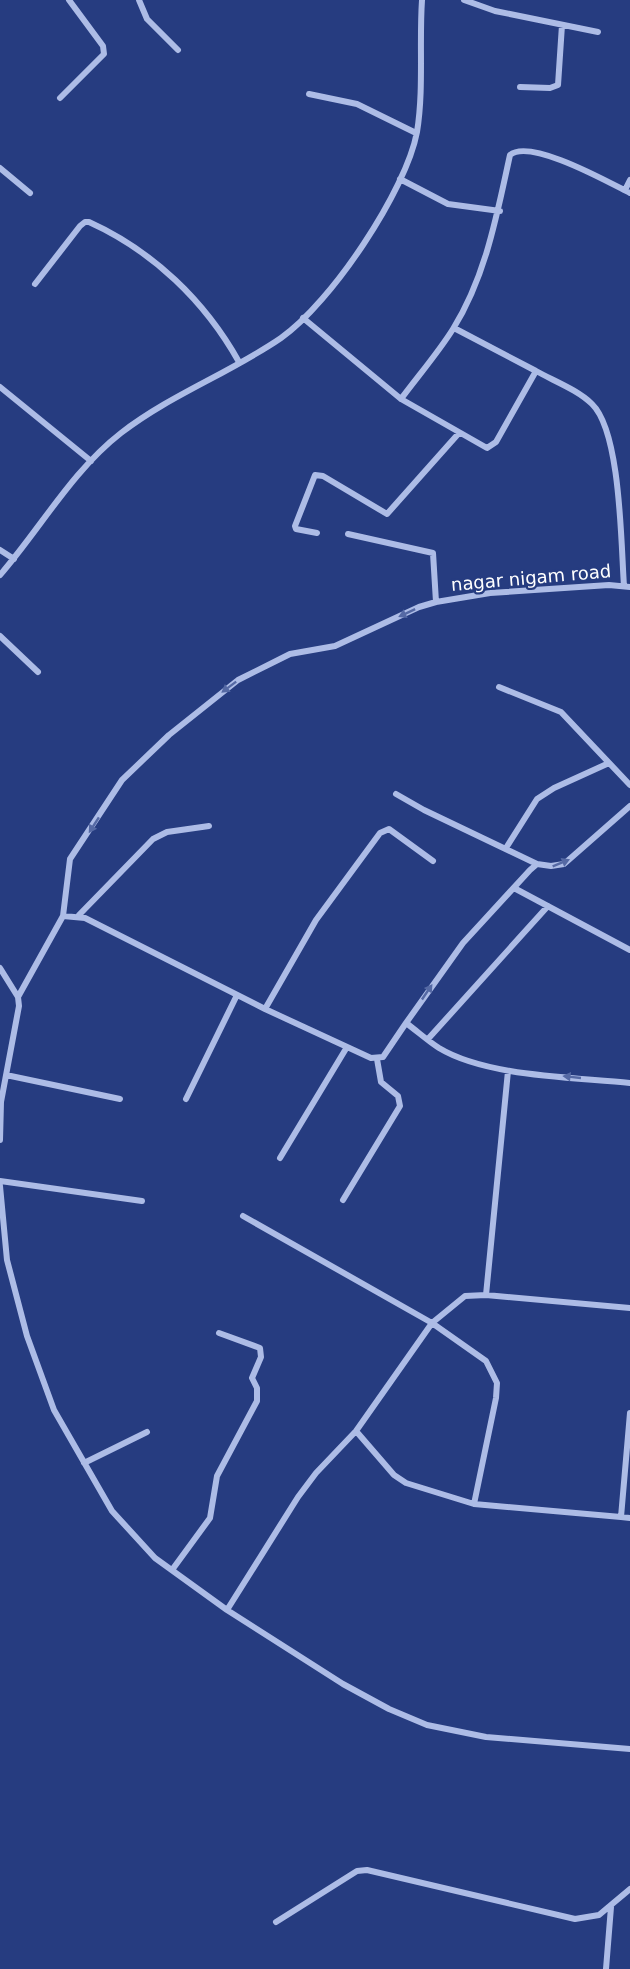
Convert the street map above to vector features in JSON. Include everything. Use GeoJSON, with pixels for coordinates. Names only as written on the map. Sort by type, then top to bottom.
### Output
{"type":"FeatureCollection","features":[{"type":"Feature","properties":{"kind":"street"},"geometry":{"type":"LineString","coordinates":[[60,98],[104,54],[103,46],[69,0]]}},
{"type":"Feature","properties":{"kind":"street"},"geometry":{"type":"LineString","coordinates":[[139,0],[147,19],[178,50]]}},
{"type":"Feature","properties":{"kind":"street"},"geometry":{"type":"LineString","coordinates":[[0,575],[91,461],[138,421],[282,337],[303,318],[359,251],[411,156],[420,112],[423,0]]}},
{"type":"Feature","properties":{"kind":"street"},"geometry":{"type":"LineString","coordinates":[[464,0],[495,11],[598,32]]}},
{"type":"Feature","properties":{"kind":"street"},"geometry":{"type":"LineString","coordinates":[[520,87],[550,88],[558,85],[562,25]]}},
{"type":"Feature","properties":{"kind":"street"},"geometry":{"type":"LineString","coordinates":[[309,94],[357,104],[416,134]]}},
{"type":"Feature","properties":{"kind":"street"},"geometry":{"type":"LineString","coordinates":[[401,399],[454,328],[485,256],[500,211],[510,155],[514,151],[538,153],[555,158],[627,191],[630,180]]}},
{"type":"Feature","properties":{"kind":"street"},"geometry":{"type":"LineString","coordinates":[[0,168],[30,193]]}},
{"type":"Feature","properties":{"kind":"street"},"geometry":{"type":"LineString","coordinates":[[400,179],[448,204],[500,211]]}},
{"type":"Feature","properties":{"kind":"street"},"geometry":{"type":"LineString","coordinates":[[35,284],[80,226],[89,222],[141,251],[180,284],[226,339],[239,362]]}},
{"type":"Feature","properties":{"kind":"street"},"geometry":{"type":"LineString","coordinates":[[303,318],[401,399],[482,446],[492,446],[536,371]]}},
{"type":"Feature","properties":{"kind":"street"},"geometry":{"type":"LineString","coordinates":[[454,328],[591,403],[602,419],[618,490],[627,586]]}},
{"type":"Feature","properties":{"kind":"street"},"geometry":{"type":"LineString","coordinates":[[0,387],[91,461]]}},
{"type":"Feature","properties":{"kind":"street"},"geometry":{"type":"LineString","coordinates":[[317,533],[296,530],[295,526],[315,475],[323,476],[387,514],[459,433]]}},
{"type":"Feature","properties":{"kind":"street"},"geometry":{"type":"LineString","coordinates":[[348,534],[434,554],[436,602]]}},
{"type":"Feature","properties":{"kind":"street"},"geometry":{"type":"LineString","coordinates":[[0,550],[14,559]]}},
{"type":"Feature","properties":{"kind":"street","name":"nagar nigam road"},"geometry":{"type":"LineString","coordinates":[[18,997],[63,916],[68,865],[74,852],[95,825],[122,780],[169,735],[248,674],[290,654],[335,646],[419,607],[436,602],[490,593],[627,586]]}},
{"type":"Feature","properties":{"kind":"street"},"geometry":{"type":"LineString","coordinates":[[0,636],[38,672]]}},
{"type":"Feature","properties":{"kind":"street"},"geometry":{"type":"LineString","coordinates":[[499,687],[561,712],[630,785]]}},
{"type":"Feature","properties":{"kind":"street"},"geometry":{"type":"LineString","coordinates":[[506,848],[537,799],[554,788],[609,763]]}},
{"type":"Feature","properties":{"kind":"street"},"geometry":{"type":"LineString","coordinates":[[396,794],[424,810],[537,864],[551,866],[564,864],[630,806]]}},
{"type":"Feature","properties":{"kind":"street"},"geometry":{"type":"LineString","coordinates":[[79,915],[153,839],[167,832],[209,826]]}},
{"type":"Feature","properties":{"kind":"street"},"geometry":{"type":"LineString","coordinates":[[265,1009],[316,920],[380,832],[389,829],[433,861]]}},
{"type":"Feature","properties":{"kind":"street"},"geometry":{"type":"LineString","coordinates":[[377,1059],[388,1051],[463,943],[537,864]]}},
{"type":"Feature","properties":{"kind":"street"},"geometry":{"type":"LineString","coordinates":[[514,888],[630,950]]}},
{"type":"Feature","properties":{"kind":"street"},"geometry":{"type":"LineString","coordinates":[[428,1039],[548,906]]}},
{"type":"Feature","properties":{"kind":"street"},"geometry":{"type":"LineString","coordinates":[[63,916],[79,915],[265,1009],[377,1059]]}},
{"type":"Feature","properties":{"kind":"street"},"geometry":{"type":"LineString","coordinates":[[0,968],[18,997],[19,1014],[1,1102],[0,1140]]}},
{"type":"Feature","properties":{"kind":"street"},"geometry":{"type":"LineString","coordinates":[[186,1099],[237,995]]}},
{"type":"Feature","properties":{"kind":"street"},"geometry":{"type":"LineString","coordinates":[[406,1023],[454,1056],[508,1071],[630,1083]]}},
{"type":"Feature","properties":{"kind":"street"},"geometry":{"type":"LineString","coordinates":[[279,1158],[347,1047]]}},
{"type":"Feature","properties":{"kind":"street"},"geometry":{"type":"LineString","coordinates":[[343,1200],[400,1106],[398,1096],[381,1082],[377,1059]]}},
{"type":"Feature","properties":{"kind":"street"},"geometry":{"type":"LineString","coordinates":[[486,1295],[508,1071]]}},
{"type":"Feature","properties":{"kind":"street"},"geometry":{"type":"LineString","coordinates":[[6,1076],[120,1099]]}},
{"type":"Feature","properties":{"kind":"street"},"geometry":{"type":"LineString","coordinates":[[0,1181],[142,1201]]}},
{"type":"Feature","properties":{"kind":"street"},"geometry":{"type":"LineString","coordinates":[[0,1186],[7,1260],[27,1336],[54,1410],[112,1511],[155,1558],[227,1610],[343,1684],[389,1709],[427,1725],[486,1737],[630,1749]]}},
{"type":"Feature","properties":{"kind":"street"},"geometry":{"type":"LineString","coordinates":[[243,1216],[432,1323],[486,1361],[497,1383],[474,1504]]}},
{"type":"Feature","properties":{"kind":"street"},"geometry":{"type":"LineString","coordinates":[[0,1263],[7,1260]]}},
{"type":"Feature","properties":{"kind":"street"},"geometry":{"type":"LineString","coordinates":[[227,1610],[298,1497],[316,1473],[356,1431],[432,1323],[465,1296],[486,1295],[630,1308]]}},
{"type":"Feature","properties":{"kind":"street"},"geometry":{"type":"LineString","coordinates":[[172,1570],[210,1518],[217,1476],[256,1401],[257,1388],[252,1377],[261,1357],[261,1348],[219,1333]]}},
{"type":"Feature","properties":{"kind":"street"},"geometry":{"type":"LineString","coordinates":[[621,1517],[630,1413]]}},
{"type":"Feature","properties":{"kind":"street"},"geometry":{"type":"LineString","coordinates":[[84,1463],[147,1431]]}},
{"type":"Feature","properties":{"kind":"street"},"geometry":{"type":"LineString","coordinates":[[356,1431],[394,1475],[406,1483],[474,1504],[630,1518]]}},
{"type":"Feature","properties":{"kind":"street"},"geometry":{"type":"LineString","coordinates":[[276,1922],[357,1871],[367,1869],[560,1917],[589,1918],[599,1915],[611,1907],[630,1888]]}},
{"type":"Feature","properties":{"kind":"street"},"geometry":{"type":"LineString","coordinates":[[606,1969],[611,1907]]}}]}
